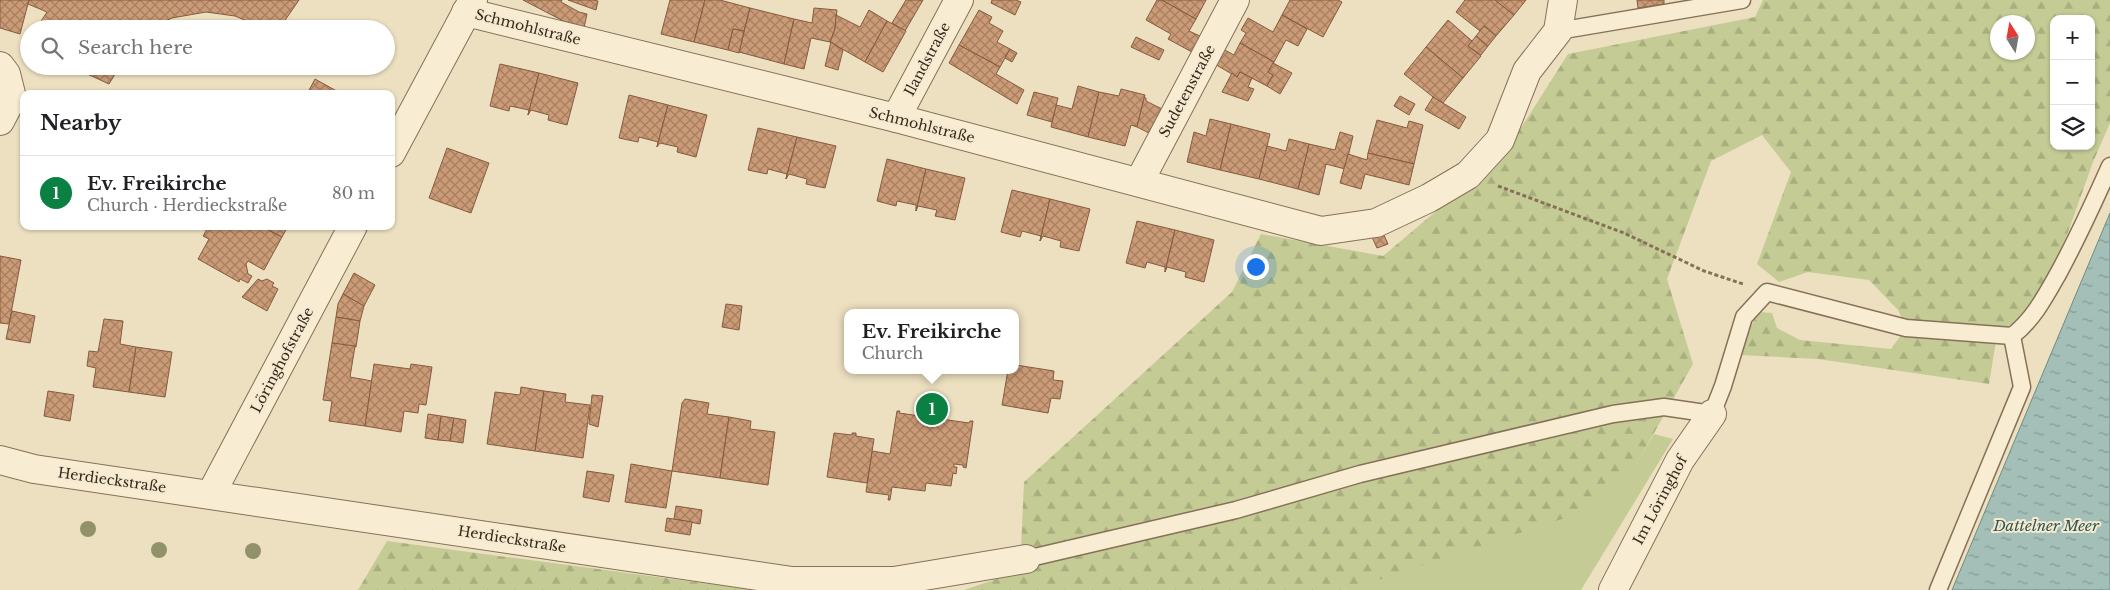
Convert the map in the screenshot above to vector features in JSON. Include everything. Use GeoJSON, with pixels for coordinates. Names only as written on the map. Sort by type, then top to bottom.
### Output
{"type":"FeatureCollection","features":[{"type":"Feature","properties":{"kind":"street","name":"Ilandstraße"},"geometry":{"type":"LineString","coordinates":[[896,118],[958,0]]}},
{"type":"Feature","properties":{"kind":"street","name":"Sudetenstraße"},"geometry":{"type":"LineString","coordinates":[[1139,182],[1235,0]]}},
{"type":"Feature","properties":{"kind":"street"},"geometry":{"type":"LineString","coordinates":[[1558,31],[1563,0]]}},
{"type":"Feature","properties":{"kind":"street","name":"Schmohlstraße"},"geometry":{"type":"LineString","coordinates":[[469,6],[1321,231],[1376,223],[1429,198],[1468,175],[1500,140],[1527,71],[1558,31]]}},
{"type":"Feature","properties":{"kind":"street"},"geometry":{"type":"LineString","coordinates":[[395,145],[469,6]]}},
{"type":"Feature","properties":{"kind":"street"},"geometry":{"type":"LineString","coordinates":[[0,66],[6,74],[12,98],[0,121]]}},
{"type":"Feature","properties":{"kind":"street","name":"Löringhofstraße"},"geometry":{"type":"LineString","coordinates":[[211,494],[351,230]]}},
{"type":"Feature","properties":{"kind":"street","name":"Im Löringhof"},"geometry":{"type":"LineString","coordinates":[[1613,590],[1680,460],[1712,414]]}},
{"type":"Feature","properties":{"kind":"street","name":"Herdieckstraße"},"geometry":{"type":"LineString","coordinates":[[0,460],[34,468],[792,581],[894,581],[1026,559]]}},
{"type":"Feature","properties":{"kind":"lane"},"geometry":{"type":"LineString","coordinates":[[1558,31],[1742,0]]}},
{"type":"Feature","properties":{"kind":"lane"},"geometry":{"type":"LineString","coordinates":[[1026,559],[1236,510],[1360,474],[1614,414],[1664,407],[1712,414],[1723,386],[1744,317],[1767,292],[1906,328],[2012,336],[2026,326],[2044,299],[2080,234],[2110,166]]}},
{"type":"Feature","properties":{"kind":"lane"},"geometry":{"type":"LineString","coordinates":[[1938,590],[2022,387],[2012,336]]}},
{"type":"Feature","properties":{"kind":"path"},"geometry":{"type":"LineString","coordinates":[[1468,175],[1624,233],[1704,271],[1767,292]]}},
{"type":"Feature","properties":{"kind":"green space"},"geometry":{"type":"Polygon","coordinates":[[[1763,0],[2110,0],[2110,123],[2093,162],[2067,235],[2042,291],[2021,321],[2002,328],[1904,323],[1898,310],[1869,280],[1808,272],[1779,282],[1757,264],[1791,172],[1762,135],[1711,161],[1667,279],[1693,364],[1637,463],[1580,513],[1343,590],[964,590],[1020,571],[1024,482],[1232,292],[1261,234],[1383,256],[1505,153],[1568,54],[1755,17],[1763,0]]]}},
{"type":"Feature","properties":{"kind":"green space"},"geometry":{"type":"Polygon","coordinates":[[[1759,312],[1772,313],[1777,328],[1800,340],[1891,349],[1904,331],[1996,341],[1989,384],[1818,359],[1741,355],[1748,331],[1759,312]]]}},
{"type":"Feature","properties":{"kind":"green space"},"geometry":{"type":"Polygon","coordinates":[[[1654,434],[1673,439],[1581,590],[1343,590],[1444,556],[1637,463],[1654,434]]]}},
{"type":"Feature","properties":{"kind":"green space"},"geometry":{"type":"Polygon","coordinates":[[[387,541],[755,590],[358,590],[387,541]]]}},
{"type":"Feature","properties":{"kind":"water","name":"Dattelner Meer"},"geometry":{"type":"Polygon","coordinates":[[[2110,213],[2110,590],[1952,590],[2110,213]]]}},
{"type":"Feature","properties":{"kind":"building"},"geometry":{"type":"Polygon","coordinates":[[[0,0],[29,0],[24,20],[20,20],[20,34],[0,28],[0,0]]]}},
{"type":"Feature","properties":{"kind":"building"},"geometry":{"type":"Polygon","coordinates":[[[29,0],[299,0],[285,20],[245,20],[235,16],[206,12],[168,20],[42,20],[47,12],[28,4],[29,0]]]}},
{"type":"Feature","properties":{"kind":"building"},"geometry":{"type":"Polygon","coordinates":[[[523,0],[562,0],[561,2],[579,12],[587,14],[584,28],[571,25],[523,0]]]}},
{"type":"Feature","properties":{"kind":"building"},"geometry":{"type":"Polygon","coordinates":[[[568,0],[593,0],[598,1],[596,10],[568,0]]]}},
{"type":"Feature","properties":{"kind":"building"},"geometry":{"type":"Polygon","coordinates":[[[670,0],[705,0],[694,42],[661,34],[670,0]]]}},
{"type":"Feature","properties":{"kind":"building"},"geometry":{"type":"Polygon","coordinates":[[[705,0],[720,0],[750,8],[744,31],[733,29],[728,50],[694,42],[705,0]]]}},
{"type":"Feature","properties":{"kind":"building"},"geometry":{"type":"Polygon","coordinates":[[[906,0],[923,0],[905,31],[892,23],[906,0]]]}},
{"type":"Feature","properties":{"kind":"building"},"geometry":{"type":"Polygon","coordinates":[[[992,0],[1016,0],[1021,2],[1015,15],[991,3],[992,0]]]}},
{"type":"Feature","properties":{"kind":"building"},"geometry":{"type":"Polygon","coordinates":[[[1157,0],[1162,0],[1196,19],[1189,31],[1200,36],[1192,52],[1168,39],[1171,34],[1146,20],[1157,0]]]}},
{"type":"Feature","properties":{"kind":"building"},"geometry":{"type":"Polygon","coordinates":[[[1162,0],[1206,0],[1196,19],[1162,0]]]}},
{"type":"Feature","properties":{"kind":"building"},"geometry":{"type":"Polygon","coordinates":[[[1290,0],[1338,0],[1342,2],[1323,37],[1282,15],[1290,0]]]}},
{"type":"Feature","properties":{"kind":"building"},"geometry":{"type":"Polygon","coordinates":[[[1465,0],[1495,0],[1514,15],[1496,36],[1484,26],[1480,31],[1456,12],[1465,0]]]}},
{"type":"Feature","properties":{"kind":"building"},"geometry":{"type":"Polygon","coordinates":[[[1495,0],[1526,0],[1514,15],[1495,0]]]}},
{"type":"Feature","properties":{"kind":"building"},"geometry":{"type":"Polygon","coordinates":[[[1637,0],[1664,0],[1664,4],[1638,8],[1637,0]]]}},
{"type":"Feature","properties":{"kind":"building"},"geometry":{"type":"Polygon","coordinates":[[[750,8],[794,19],[784,64],[739,52],[750,8]]]}},
{"type":"Feature","properties":{"kind":"building"},"geometry":{"type":"Polygon","coordinates":[[[814,8],[837,10],[835,29],[830,42],[811,38],[804,69],[784,64],[794,19],[812,23],[814,8]]]}},
{"type":"Feature","properties":{"kind":"building"},"geometry":{"type":"Polygon","coordinates":[[[869,10],[887,21],[865,62],[830,42],[835,29],[836,15],[860,27],[869,10]]]}},
{"type":"Feature","properties":{"kind":"building"},"geometry":{"type":"Polygon","coordinates":[[[979,10],[992,17],[989,23],[1003,31],[997,42],[1010,49],[1000,67],[959,45],[979,10]]]}},
{"type":"Feature","properties":{"kind":"building"},"geometry":{"type":"Polygon","coordinates":[[[1282,15],[1307,29],[1298,46],[1286,40],[1274,62],[1240,43],[1246,33],[1241,30],[1248,18],[1273,32],[1282,15]]]}},
{"type":"Feature","properties":{"kind":"building"},"geometry":{"type":"Polygon","coordinates":[[[1448,20],[1472,41],[1468,46],[1481,56],[1463,78],[1426,47],[1448,20]]]}},
{"type":"Feature","properties":{"kind":"building"},"geometry":{"type":"Polygon","coordinates":[[[887,21],[906,31],[883,72],[865,62],[887,21]]]}},
{"type":"Feature","properties":{"kind":"building"},"geometry":{"type":"Polygon","coordinates":[[[1484,26],[1496,36],[1488,46],[1476,36],[1484,26]]]}},
{"type":"Feature","properties":{"kind":"building"},"geometry":{"type":"Polygon","coordinates":[[[733,29],[744,31],[739,53],[728,50],[733,29]]]}},
{"type":"Feature","properties":{"kind":"building"},"geometry":{"type":"Polygon","coordinates":[[[1476,36],[1488,46],[1481,55],[1468,46],[1476,36]]]}},
{"type":"Feature","properties":{"kind":"building"},"geometry":{"type":"Polygon","coordinates":[[[1136,37],[1164,50],[1159,60],[1131,47],[1136,37]]]}},
{"type":"Feature","properties":{"kind":"building"},"geometry":{"type":"Polygon","coordinates":[[[831,42],[843,50],[838,70],[825,66],[831,42]]]}},
{"type":"Feature","properties":{"kind":"building"},"geometry":{"type":"Polygon","coordinates":[[[1240,43],[1274,62],[1268,72],[1273,75],[1267,86],[1240,72],[1237,77],[1213,63],[1221,48],[1234,55],[1240,43]]]}},
{"type":"Feature","properties":{"kind":"building"},"geometry":{"type":"Polygon","coordinates":[[[959,45],[1000,67],[996,74],[1024,90],[1017,104],[949,63],[959,45]]]}},
{"type":"Feature","properties":{"kind":"building"},"geometry":{"type":"Polygon","coordinates":[[[1426,47],[1463,78],[1442,104],[1404,74],[1426,47]]]}},
{"type":"Feature","properties":{"kind":"building"},"geometry":{"type":"Polygon","coordinates":[[[1010,49],[1017,53],[1012,62],[1005,58],[1010,49]]]}},
{"type":"Feature","properties":{"kind":"building"},"geometry":{"type":"Polygon","coordinates":[[[1273,63],[1292,73],[1280,94],[1267,86],[1273,75],[1268,72],[1273,63]]]}},
{"type":"Feature","properties":{"kind":"building"},"geometry":{"type":"Polygon","coordinates":[[[500,64],[539,73],[528,115],[529,110],[510,106],[509,111],[490,106],[500,64]]]}},
{"type":"Feature","properties":{"kind":"building"},"geometry":{"type":"Polygon","coordinates":[[[1240,72],[1252,78],[1248,87],[1254,89],[1248,101],[1222,92],[1232,73],[1237,77],[1240,72]]]}},
{"type":"Feature","properties":{"kind":"building"},"geometry":{"type":"Polygon","coordinates":[[[539,73],[578,83],[567,125],[548,120],[549,115],[531,110],[528,115],[539,73]]]}},
{"type":"Feature","properties":{"kind":"building"},"geometry":{"type":"Polygon","coordinates":[[[90,75],[114,75],[109,84],[90,75]]]}},
{"type":"Feature","properties":{"kind":"building"},"geometry":{"type":"Polygon","coordinates":[[[315,79],[335,90],[309,90],[315,79]]]}},
{"type":"Feature","properties":{"kind":"building"},"geometry":{"type":"Polygon","coordinates":[[[1078,86],[1099,92],[1088,137],[1051,127],[1056,105],[1072,109],[1078,86]]]}},
{"type":"Feature","properties":{"kind":"building"},"geometry":{"type":"Polygon","coordinates":[[[1121,89],[1145,95],[1137,127],[1131,125],[1125,146],[1088,137],[1099,92],[1119,96],[1121,89]]]}},
{"type":"Feature","properties":{"kind":"building"},"geometry":{"type":"Polygon","coordinates":[[[1034,92],[1058,98],[1052,122],[1027,115],[1034,92]]]}},
{"type":"Feature","properties":{"kind":"building"},"geometry":{"type":"Polygon","coordinates":[[[629,95],[668,105],[657,147],[658,142],[639,137],[638,142],[619,138],[629,95]]]}},
{"type":"Feature","properties":{"kind":"building"},"geometry":{"type":"Polygon","coordinates":[[[1400,96],[1415,104],[1409,115],[1394,106],[1400,96]]]}},
{"type":"Feature","properties":{"kind":"building"},"geometry":{"type":"Polygon","coordinates":[[[1433,97],[1466,117],[1459,129],[1425,110],[1433,97]]]}},
{"type":"Feature","properties":{"kind":"building"},"geometry":{"type":"Polygon","coordinates":[[[1144,98],[1146,98],[1146,101],[1162,109],[1149,133],[1137,127],[1144,98]]]}},
{"type":"Feature","properties":{"kind":"building"},"geometry":{"type":"Polygon","coordinates":[[[668,105],[707,115],[696,157],[677,152],[678,147],[660,143],[657,147],[668,105]]]}},
{"type":"Feature","properties":{"kind":"building"},"geometry":{"type":"Polygon","coordinates":[[[1210,119],[1231,124],[1220,170],[1187,162],[1194,132],[1206,136],[1210,119]]]}},
{"type":"Feature","properties":{"kind":"building"},"geometry":{"type":"Polygon","coordinates":[[[1377,120],[1407,128],[1409,121],[1423,125],[1414,164],[1368,153],[1377,120]]]}},
{"type":"Feature","properties":{"kind":"building"},"geometry":{"type":"Polygon","coordinates":[[[1231,124],[1270,134],[1259,179],[1220,170],[1231,124]]]}},
{"type":"Feature","properties":{"kind":"building"},"geometry":{"type":"Polygon","coordinates":[[[758,128],[797,137],[786,179],[787,174],[768,169],[767,174],[748,170],[758,128]]]}},
{"type":"Feature","properties":{"kind":"building"},"geometry":{"type":"Polygon","coordinates":[[[1340,132],[1353,136],[1345,169],[1326,164],[1319,195],[1298,189],[1309,144],[1335,150],[1340,132]]]}},
{"type":"Feature","properties":{"kind":"building"},"geometry":{"type":"Polygon","coordinates":[[[797,137],[836,146],[825,188],[806,184],[807,179],[789,174],[786,179],[797,137]]]}},
{"type":"Feature","properties":{"kind":"building"},"geometry":{"type":"Polygon","coordinates":[[[1289,139],[1309,144],[1298,189],[1259,179],[1267,146],[1286,151],[1289,139]]]}},
{"type":"Feature","properties":{"kind":"building"},"geometry":{"type":"Polygon","coordinates":[[[447,148],[489,163],[471,213],[429,198],[447,148]]]}},
{"type":"Feature","properties":{"kind":"building"},"geometry":{"type":"Polygon","coordinates":[[[1368,153],[1414,164],[1409,185],[1365,174],[1361,189],[1340,183],[1348,154],[1367,160],[1368,153]]]}},
{"type":"Feature","properties":{"kind":"building"},"geometry":{"type":"Polygon","coordinates":[[[887,159],[926,169],[916,211],[916,205],[897,201],[896,206],[877,201],[887,159]]]}},
{"type":"Feature","properties":{"kind":"building"},"geometry":{"type":"Polygon","coordinates":[[[926,169],[965,178],[955,220],[935,216],[937,210],[918,206],[916,211],[926,169]]]}},
{"type":"Feature","properties":{"kind":"building"},"geometry":{"type":"Polygon","coordinates":[[[1012,190],[1050,199],[1040,241],[1041,236],[1022,231],[1020,237],[1001,232],[1012,190]]]}},
{"type":"Feature","properties":{"kind":"building"},"geometry":{"type":"Polygon","coordinates":[[[1050,199],[1090,209],[1079,251],[1060,247],[1061,241],[1043,236],[1040,241],[1050,199]]]}},
{"type":"Feature","properties":{"kind":"building"},"geometry":{"type":"Polygon","coordinates":[[[1137,221],[1175,230],[1165,272],[1165,267],[1147,262],[1145,268],[1126,263],[1137,221]]]}},
{"type":"Feature","properties":{"kind":"building"},"geometry":{"type":"Polygon","coordinates":[[[207,230],[269,230],[282,237],[264,270],[248,261],[246,264],[248,274],[252,276],[248,283],[240,279],[239,282],[198,259],[209,239],[203,236],[207,230]]]}},
{"type":"Feature","properties":{"kind":"building"},"geometry":{"type":"Polygon","coordinates":[[[269,230],[286,230],[282,237],[269,230]]]}},
{"type":"Feature","properties":{"kind":"building"},"geometry":{"type":"Polygon","coordinates":[[[1175,230],[1214,240],[1204,282],[1185,277],[1186,272],[1167,267],[1165,272],[1175,230]]]}},
{"type":"Feature","properties":{"kind":"building"},"geometry":{"type":"Polygon","coordinates":[[[1383,233],[1388,244],[1377,248],[1372,237],[1383,233]]]}},
{"type":"Feature","properties":{"kind":"building"},"geometry":{"type":"Polygon","coordinates":[[[0,256],[21,260],[9,324],[0,323],[0,256]]]}},
{"type":"Feature","properties":{"kind":"building"},"geometry":{"type":"Polygon","coordinates":[[[354,273],[375,285],[364,306],[343,294],[354,273]]]}},
{"type":"Feature","properties":{"kind":"building"},"geometry":{"type":"Polygon","coordinates":[[[258,279],[262,281],[267,279],[274,283],[272,286],[278,289],[267,311],[242,297],[258,279]]]}},
{"type":"Feature","properties":{"kind":"building"},"geometry":{"type":"Polygon","coordinates":[[[343,294],[364,306],[360,321],[336,317],[338,304],[343,294]]]}},
{"type":"Feature","properties":{"kind":"building"},"geometry":{"type":"Polygon","coordinates":[[[726,304],[742,306],[739,330],[722,327],[726,304]]]}},
{"type":"Feature","properties":{"kind":"building"},"geometry":{"type":"Polygon","coordinates":[[[12,311],[35,316],[30,343],[6,339],[12,311]]]}},
{"type":"Feature","properties":{"kind":"building"},"geometry":{"type":"Polygon","coordinates":[[[336,317],[360,321],[356,347],[332,343],[336,317]]]}},
{"type":"Feature","properties":{"kind":"building"},"geometry":{"type":"Polygon","coordinates":[[[104,319],[123,321],[120,344],[136,347],[129,392],[93,387],[96,368],[87,366],[89,351],[98,352],[104,319]]]}},
{"type":"Feature","properties":{"kind":"building"},"geometry":{"type":"Polygon","coordinates":[[[332,343],[355,346],[350,377],[372,381],[365,426],[329,421],[332,401],[323,400],[332,343]]]}},
{"type":"Feature","properties":{"kind":"building"},"geometry":{"type":"Polygon","coordinates":[[[136,347],[172,352],[165,397],[129,392],[136,347]]]}},
{"type":"Feature","properties":{"kind":"building"},"geometry":{"type":"Polygon","coordinates":[[[374,364],[410,369],[411,364],[432,367],[426,405],[419,404],[418,413],[404,411],[401,432],[365,426],[374,364]]]}},
{"type":"Feature","properties":{"kind":"building"},"geometry":{"type":"Polygon","coordinates":[[[1019,365],[1054,371],[1053,380],[1063,381],[1060,399],[1051,398],[1048,413],[1002,405],[1007,374],[1019,374],[1019,365]]]}},
{"type":"Feature","properties":{"kind":"building"},"geometry":{"type":"Polygon","coordinates":[[[521,387],[544,391],[535,451],[487,444],[495,392],[520,395],[521,387]]]}},
{"type":"Feature","properties":{"kind":"building"},"geometry":{"type":"Polygon","coordinates":[[[48,391],[74,395],[70,421],[44,416],[48,391]]]}},
{"type":"Feature","properties":{"kind":"building"},"geometry":{"type":"Polygon","coordinates":[[[544,391],[566,394],[565,402],[590,405],[583,458],[535,451],[544,391]]]}},
{"type":"Feature","properties":{"kind":"building"},"geometry":{"type":"Polygon","coordinates":[[[592,395],[603,396],[598,427],[589,424],[592,395]]]}},
{"type":"Feature","properties":{"kind":"building"},"geometry":{"type":"Polygon","coordinates":[[[685,399],[709,403],[707,414],[729,417],[720,478],[672,471],[682,403],[685,399]]]}},
{"type":"Feature","properties":{"kind":"building"},"geometry":{"type":"Polygon","coordinates":[[[897,411],[900,411],[899,413],[969,423],[973,421],[966,468],[963,465],[954,464],[954,467],[957,467],[956,474],[953,473],[951,486],[926,483],[925,491],[892,487],[890,500],[888,500],[889,495],[866,492],[872,451],[890,454],[897,411]]]}},
{"type":"Feature","properties":{"kind":"building"},"geometry":{"type":"Polygon","coordinates":[[[428,414],[441,416],[438,440],[425,438],[428,414]]]}},
{"type":"Feature","properties":{"kind":"building"},"geometry":{"type":"Polygon","coordinates":[[[441,416],[454,418],[450,441],[438,440],[441,416]]]}},
{"type":"Feature","properties":{"kind":"building"},"geometry":{"type":"Polygon","coordinates":[[[729,417],[751,421],[750,429],[775,432],[768,485],[720,478],[729,417]]]}},
{"type":"Feature","properties":{"kind":"building"},"geometry":{"type":"Polygon","coordinates":[[[454,418],[466,420],[463,443],[450,441],[454,418]]]}},
{"type":"Feature","properties":{"kind":"building"},"geometry":{"type":"Polygon","coordinates":[[[834,433],[852,435],[852,433],[856,433],[856,436],[874,439],[867,483],[827,477],[834,433]]]}},
{"type":"Feature","properties":{"kind":"building"},"geometry":{"type":"Polygon","coordinates":[[[631,464],[672,471],[666,508],[625,502],[631,464]]]}},
{"type":"Feature","properties":{"kind":"building"},"geometry":{"type":"Polygon","coordinates":[[[587,471],[614,475],[609,502],[583,497],[587,471]]]}},
{"type":"Feature","properties":{"kind":"building"},"geometry":{"type":"Polygon","coordinates":[[[676,506],[702,510],[700,524],[674,519],[676,506]]]}},
{"type":"Feature","properties":{"kind":"building"},"geometry":{"type":"Polygon","coordinates":[[[667,518],[692,522],[690,535],[665,531],[667,518]]]}},
{"type":"Feature","properties":{"kind":"place","name":"Ev. Freikirche"},"geometry":{"type":"Point","coordinates":[932,409]}}]}
